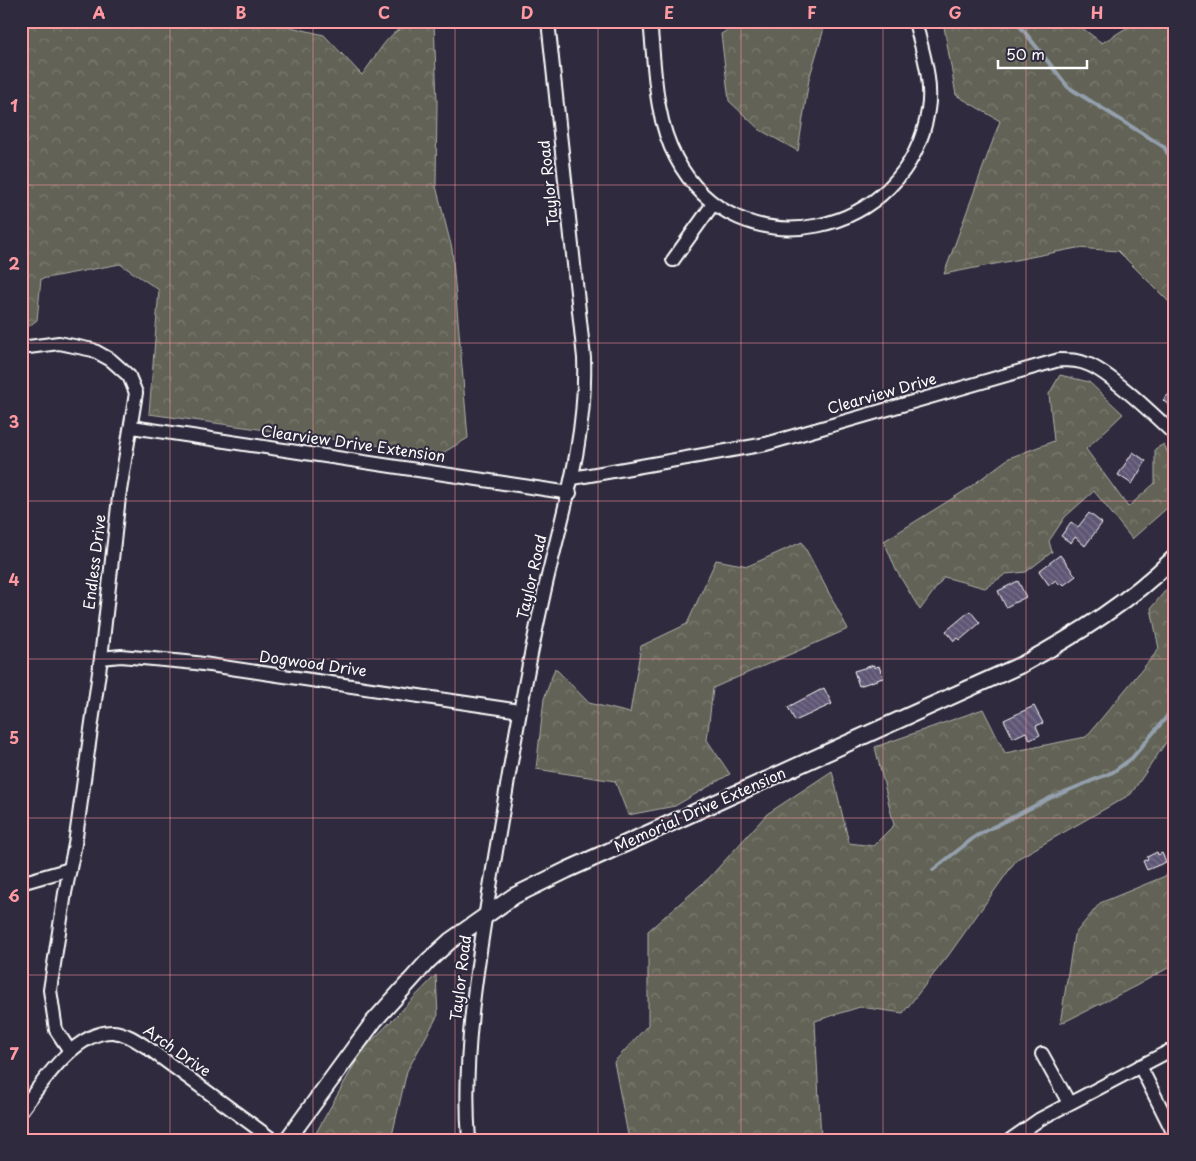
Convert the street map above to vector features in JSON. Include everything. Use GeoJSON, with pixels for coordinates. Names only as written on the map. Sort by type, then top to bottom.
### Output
{"type":"FeatureCollection","features":[{"type":"Feature","properties":{"kind":"street","name":"Taylor Road"},"geometry":{"type":"LineString","coordinates":[[469,1140],[470,1051],[479,958],[520,711],[544,592],[570,493],[583,414],[584,358],[548,21]]}},
{"type":"Feature","properties":{"kind":"street"},"geometry":{"type":"LineString","coordinates":[[650,21],[659,103],[668,140],[682,169],[712,204],[734,215],[778,228],[812,227],[845,218],[860,211],[889,189],[911,162],[921,140],[928,110],[926,68],[915,21]]}},
{"type":"Feature","properties":{"kind":"street"},"geometry":{"type":"LineString","coordinates":[[674,260],[712,204]]}},
{"type":"Feature","properties":{"kind":"street","name":"Endless Drive"},"geometry":{"type":"LineString","coordinates":[[21,348],[34,345],[70,344],[93,350],[111,360],[129,376],[134,387],[136,401],[119,497],[101,658],[75,844],[50,990],[56,1030],[70,1051]]}},
{"type":"Feature","properties":{"kind":"street","name":"Clearview Drive"},"geometry":{"type":"LineString","coordinates":[[573,478],[766,444],[1060,360],[1074,360],[1099,370],[1152,413],[1175,435]]}},
{"type":"Feature","properties":{"kind":"street","name":"Clearview Drive Extension"},"geometry":{"type":"LineString","coordinates":[[132,427],[570,493]]}},
{"type":"Feature","properties":{"kind":"street","name":"Memorial Drive Extension"},"geometry":{"type":"LineString","coordinates":[[287,1140],[374,1021],[407,982],[450,941],[514,896],[567,870],[1022,664],[1074,635],[1118,606],[1175,557]]}},
{"type":"Feature","properties":{"kind":"street","name":"Dogwood Drive"},"geometry":{"type":"LineString","coordinates":[[101,658],[121,656],[196,663],[520,711]]}},
{"type":"Feature","properties":{"kind":"street"},"geometry":{"type":"LineString","coordinates":[[21,883],[70,869]]}},
{"type":"Feature","properties":{"kind":"street","name":"Arch Drive"},"geometry":{"type":"LineString","coordinates":[[21,1111],[70,1051],[96,1035],[105,1033],[130,1037],[272,1140]]}},
{"type":"Feature","properties":{"kind":"street"},"geometry":{"type":"LineString","coordinates":[[1010,1140],[1069,1103],[1175,1048]]}},
{"type":"Feature","properties":{"kind":"street"},"geometry":{"type":"LineString","coordinates":[[1042,1054],[1069,1103]]}},
{"type":"Feature","properties":{"kind":"street"},"geometry":{"type":"LineString","coordinates":[[1140,1066],[1175,1136]]}},
{"type":"Feature","properties":{"kind":"green space"},"geometry":{"type":"Polygon","coordinates":[[[21,21],[266,21],[324,35],[362,75],[383,45],[398,30],[419,22],[434,21],[437,102],[436,186],[452,249],[468,438],[441,454],[149,414],[159,290],[120,264],[41,279],[37,320],[21,332],[21,21]]]}},
{"type":"Feature","properties":{"kind":"green space"},"geometry":{"type":"Polygon","coordinates":[[[742,21],[822,21],[823,32],[809,79],[798,151],[760,130],[729,101],[721,34],[742,21]]]}},
{"type":"Feature","properties":{"kind":"green space"},"geometry":{"type":"Polygon","coordinates":[[[943,21],[1073,21],[1102,43],[1128,27],[1133,21],[1175,21],[1175,308],[1118,251],[1077,248],[944,274],[1000,121],[956,95],[943,21]]]}},
{"type":"Feature","properties":{"kind":"green space"},"geometry":{"type":"Polygon","coordinates":[[[1060,375],[1089,382],[1123,414],[1086,449],[1128,507],[1155,483],[1155,449],[1164,444],[1175,469],[1175,501],[1132,539],[1094,491],[1065,517],[1049,541],[1052,552],[1026,572],[1006,574],[985,588],[944,577],[920,610],[896,570],[884,541],[966,490],[1009,458],[1054,441],[1049,394],[1060,375]]]}},
{"type":"Feature","properties":{"kind":"green space"},"geometry":{"type":"Polygon","coordinates":[[[802,542],[848,629],[713,688],[707,740],[730,774],[675,806],[628,815],[615,781],[536,769],[544,699],[555,668],[589,703],[630,713],[641,646],[687,624],[716,560],[748,566],[802,542]]]}},
{"type":"Feature","properties":{"kind":"green space"},"geometry":{"type":"Polygon","coordinates":[[[1175,579],[1175,729],[1131,794],[1017,859],[948,956],[903,1013],[860,1007],[815,1021],[821,1140],[629,1140],[614,1062],[648,1025],[648,931],[709,878],[767,814],[832,771],[849,843],[873,846],[894,825],[875,747],[983,709],[1005,753],[1086,737],[1159,649],[1151,608],[1175,579]]]}},
{"type":"Feature","properties":{"kind":"green space"},"geometry":{"type":"Polygon","coordinates":[[[1175,872],[1175,964],[1060,1024],[1074,935],[1100,903],[1175,872]]]}},
{"type":"Feature","properties":{"kind":"green space"},"geometry":{"type":"Polygon","coordinates":[[[436,975],[438,1015],[407,1071],[391,1140],[312,1140],[362,1051],[436,975]]]}},
{"type":"Feature","properties":{"kind":"building"},"geometry":{"type":"Polygon","coordinates":[[[1175,388],[1175,412],[1163,400],[1175,388]]]}},
{"type":"Feature","properties":{"kind":"building"},"geometry":{"type":"Polygon","coordinates":[[[1133,452],[1146,461],[1132,484],[1118,475],[1133,452]]]}},
{"type":"Feature","properties":{"kind":"building"},"geometry":{"type":"Polygon","coordinates":[[[1089,513],[1102,523],[1085,546],[1075,537],[1071,543],[1061,536],[1071,522],[1078,527],[1089,513]]]}},
{"type":"Feature","properties":{"kind":"building"},"geometry":{"type":"Polygon","coordinates":[[[1060,555],[1076,576],[1064,585],[1062,583],[1060,585],[1056,580],[1049,585],[1039,571],[1060,555]]]}},
{"type":"Feature","properties":{"kind":"building"},"geometry":{"type":"Polygon","coordinates":[[[1018,581],[1026,597],[1006,607],[998,591],[1018,581]]]}},
{"type":"Feature","properties":{"kind":"building"},"geometry":{"type":"Polygon","coordinates":[[[970,611],[980,623],[960,640],[958,638],[954,641],[946,631],[970,611]]]}},
{"type":"Feature","properties":{"kind":"building"},"geometry":{"type":"Polygon","coordinates":[[[874,665],[874,668],[879,666],[883,678],[859,686],[854,671],[874,665]]]}},
{"type":"Feature","properties":{"kind":"building"},"geometry":{"type":"Polygon","coordinates":[[[824,688],[832,704],[795,721],[788,707],[824,688]]]}},
{"type":"Feature","properties":{"kind":"building"},"geometry":{"type":"Polygon","coordinates":[[[1034,706],[1043,723],[1036,726],[1040,735],[1030,740],[1026,732],[1013,738],[1004,720],[1034,706]]]}},
{"type":"Feature","properties":{"kind":"building"},"geometry":{"type":"Polygon","coordinates":[[[1157,852],[1158,855],[1162,853],[1166,862],[1147,870],[1143,861],[1157,852]]]}},
{"type":"Feature","properties":{"kind":"waterway"},"geometry":{"type":"LineString","coordinates":[[1016,21],[1068,87],[1164,147],[1175,165]]}},
{"type":"Feature","properties":{"kind":"waterway"},"geometry":{"type":"LineString","coordinates":[[933,870],[976,836],[1050,798],[1113,772],[1132,758],[1175,707]]}}]}
